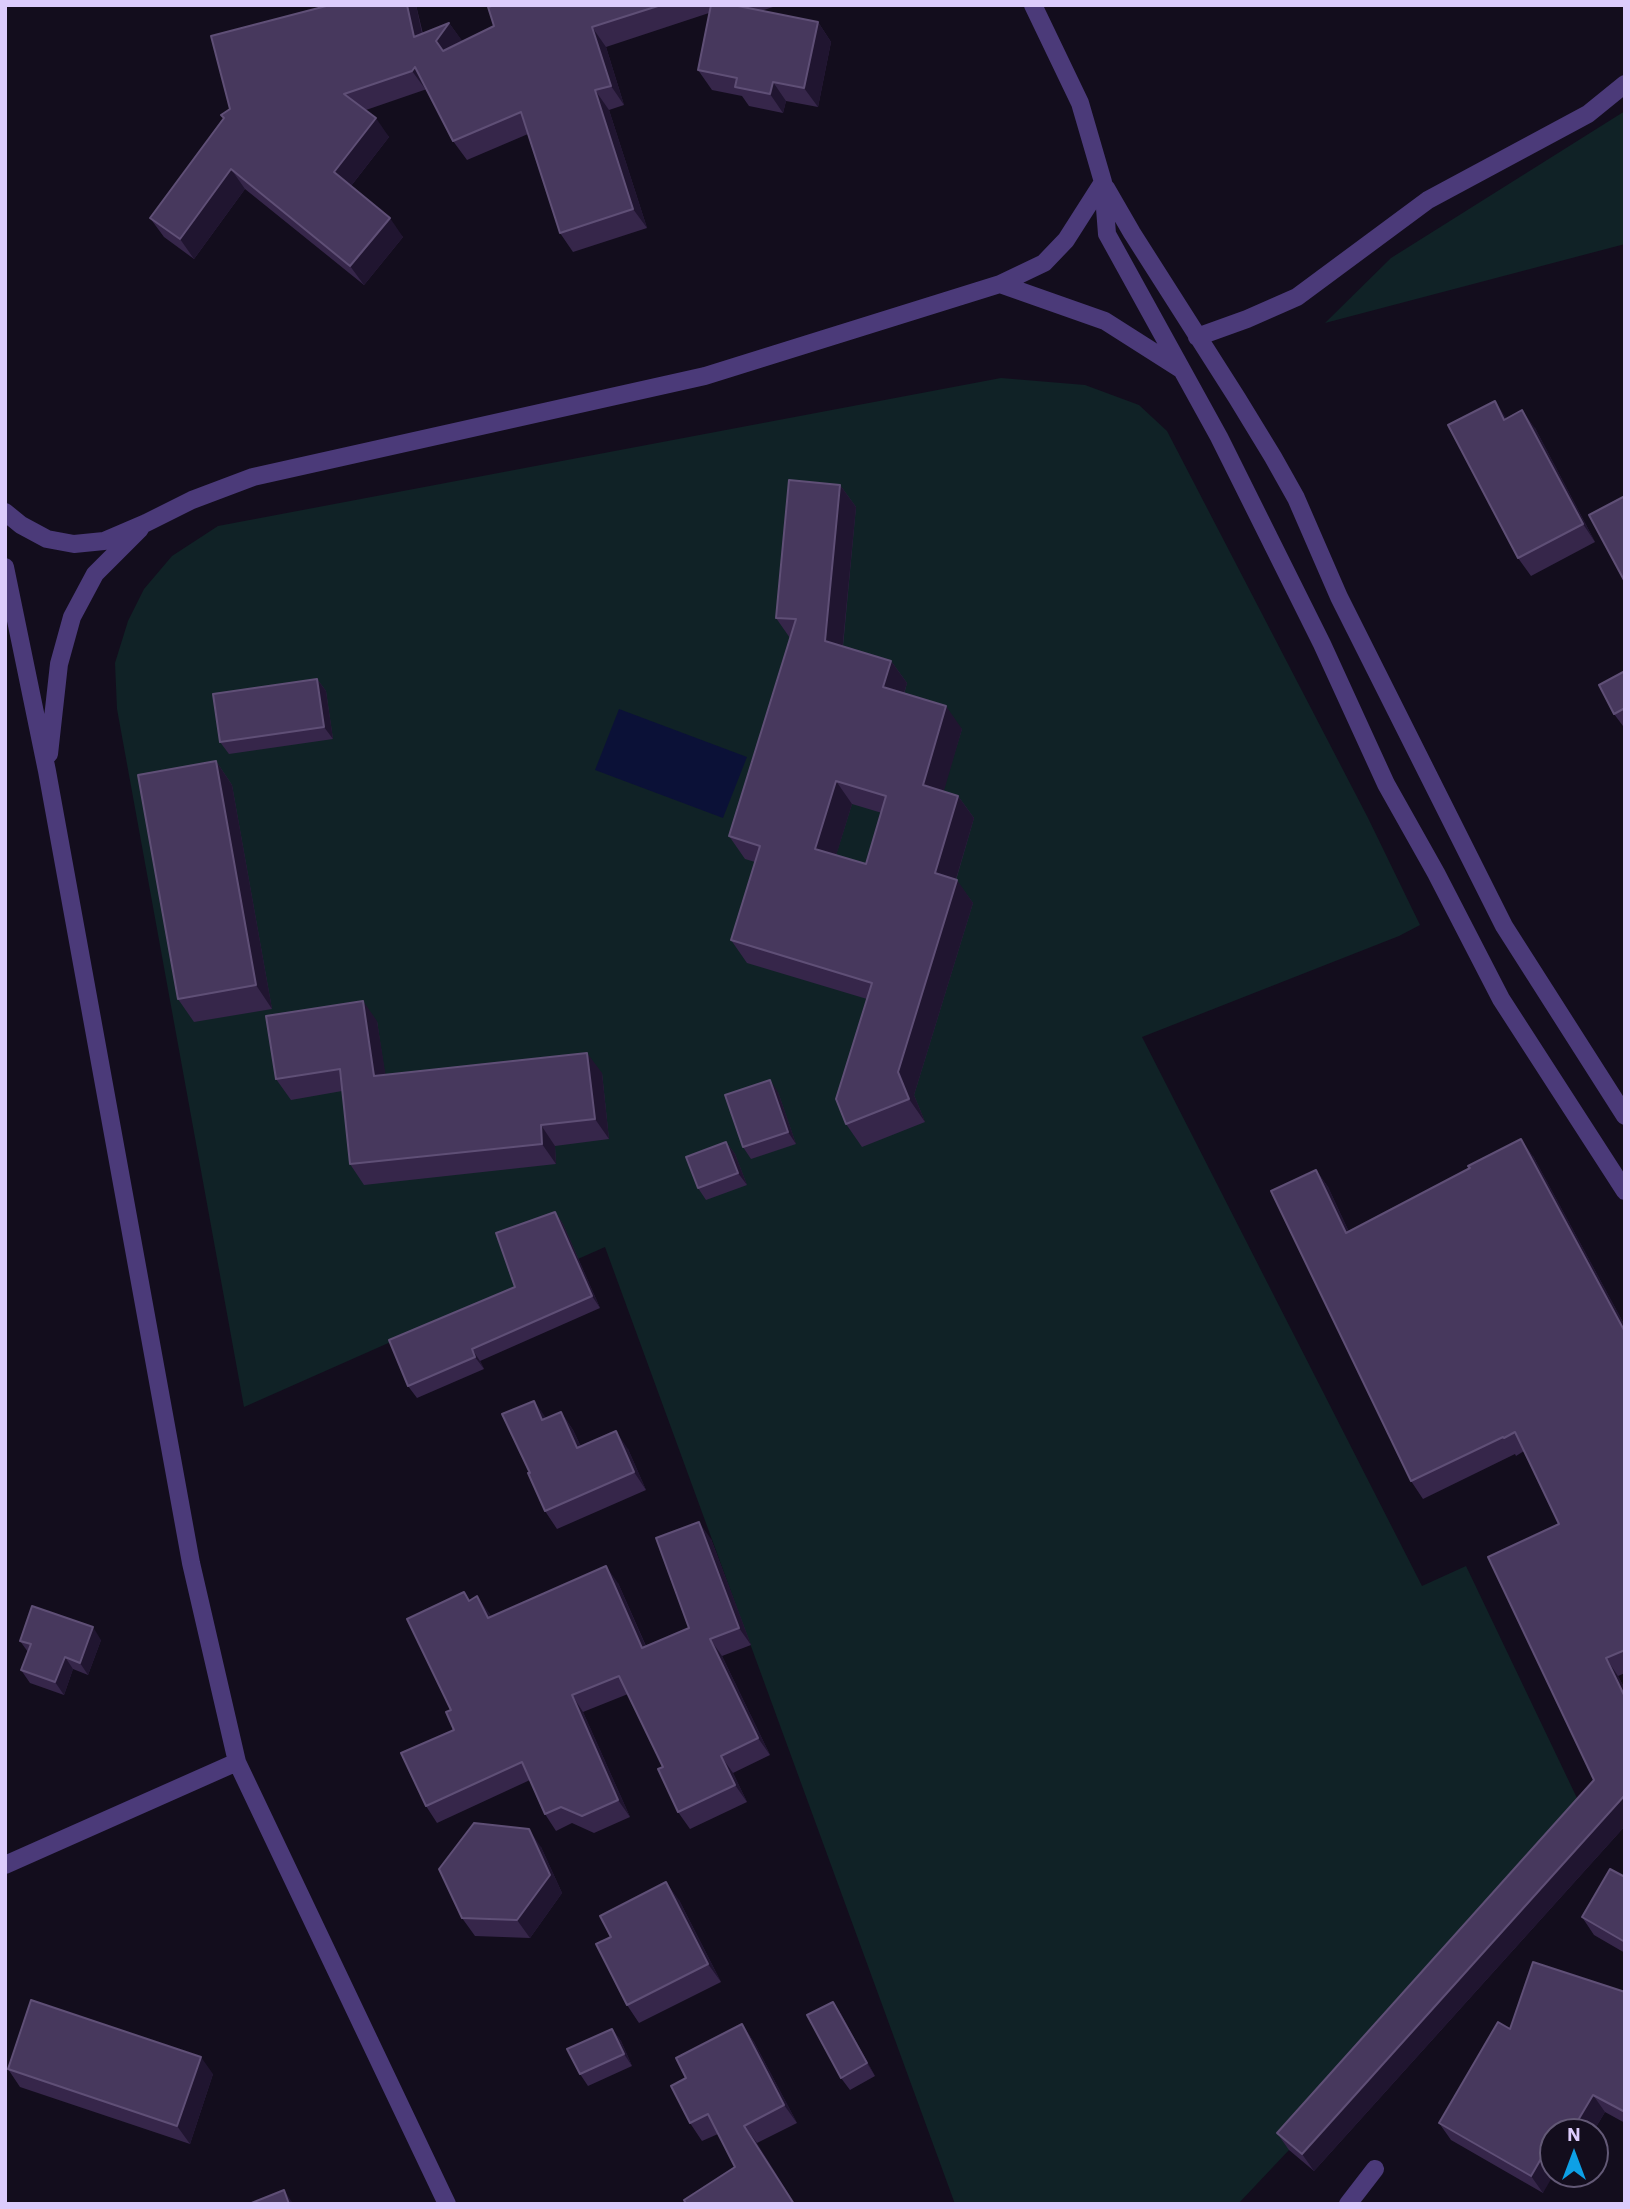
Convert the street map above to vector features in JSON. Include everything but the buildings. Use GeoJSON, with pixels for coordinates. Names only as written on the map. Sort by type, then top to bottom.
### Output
{"type":"FeatureCollection","features":[{"type":"Feature","properties":{"kind":"street"},"geometry":{"type":"LineString","coordinates":[[1033,5],[1080,103],[1103,183],[1107,234],[1184,370],[1322,644],[1386,784],[1436,873],[1501,999],[1625,1191]]}},
{"type":"Feature","properties":{"kind":"street"},"geometry":{"type":"LineString","coordinates":[[1197,337],[1297,297],[1428,200],[1588,114],[1625,84]]}},
{"type":"Feature","properties":{"kind":"street"},"geometry":{"type":"LineString","coordinates":[[5,512],[47,539],[74,544],[104,541],[192,500],[253,477],[705,376],[1000,284],[1044,263],[1066,240],[1103,183]]}},
{"type":"Feature","properties":{"kind":"street"},"geometry":{"type":"LineString","coordinates":[[1103,183],[1296,498],[1339,597],[1504,926],[1625,1116]]}},
{"type":"Feature","properties":{"kind":"street"},"geometry":{"type":"LineString","coordinates":[[1000,284],[1105,321],[1184,370]]}},
{"type":"Feature","properties":{"kind":"street"},"geometry":{"type":"LineString","coordinates":[[47,771],[59,664],[72,617],[95,574],[146,523]]}},
{"type":"Feature","properties":{"kind":"street"},"geometry":{"type":"LineString","coordinates":[[5,567],[47,771],[191,1563],[237,1762],[447,2204]]}},
{"type":"Feature","properties":{"kind":"street"},"geometry":{"type":"LineString","coordinates":[[5,1865],[237,1762]]}},
{"type":"Feature","properties":{"kind":"street"},"geometry":{"type":"LineString","coordinates":[[1348,2204],[1376,2169]]}},
{"type":"Feature","properties":{"kind":"shaded area"},"geometry":{"type":"Polygon","coordinates":[[[1625,111],[1625,244],[1325,323],[1391,258],[1625,111]]]}},
{"type":"Feature","properties":{"kind":"shaded area"},"geometry":{"type":"Polygon","coordinates":[[[1001,378],[1085,385],[1139,405],[1167,431],[1368,818],[1420,925],[1399,936],[1142,1037],[1422,1586],[1466,1566],[1587,1819],[1238,2204],[955,2204],[605,1247],[244,1407],[117,709],[115,663],[128,621],[144,589],[172,556],[218,526],[1001,378]]]}},
{"type":"Feature","properties":{"kind":"shaded area"},"geometry":{"type":"Polygon","coordinates":[[[619,709],[747,757],[723,818],[595,770],[619,709]]]}}]}
